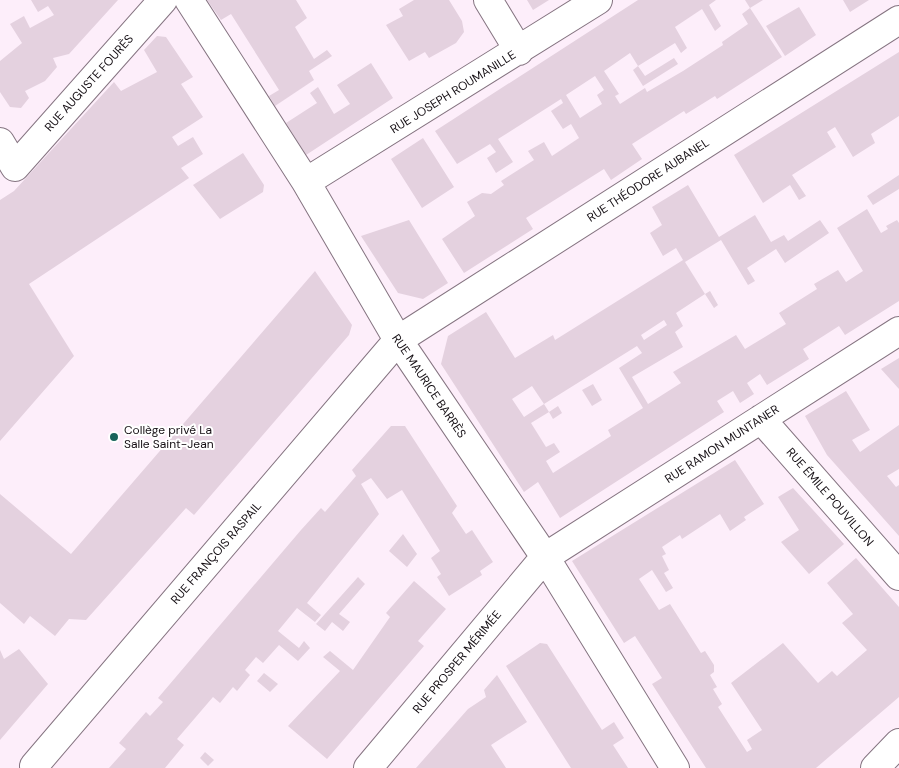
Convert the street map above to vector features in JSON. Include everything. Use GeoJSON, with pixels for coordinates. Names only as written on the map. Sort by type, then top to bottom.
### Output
{"type":"FeatureCollection","features":[{"type":"Feature","properties":{"kind":"street","name":"RUE AUGUSTE FOURÈS"},"geometry":{"type":"LineString","coordinates":[[0,142],[15,167],[163,0]]}},
{"type":"Feature","properties":{"kind":"street","name":"RUE MAURICE BARRÈS"},"geometry":{"type":"LineString","coordinates":[[189,0],[306,182],[398,340],[545,556],[675,768]]}},
{"type":"Feature","properties":{"kind":"street"},"geometry":{"type":"LineString","coordinates":[[488,0],[519,51]]}},
{"type":"Feature","properties":{"kind":"street","name":"RUE JOSEPH ROUMANILLE"},"geometry":{"type":"LineString","coordinates":[[306,182],[598,0]]}},
{"type":"Feature","properties":{"kind":"street","name":"RUE THÉODORE AUBANEL"},"geometry":{"type":"LineString","coordinates":[[398,340],[899,20]]}},
{"type":"Feature","properties":{"kind":"street","name":"RUE RAMON MUNTANER"},"geometry":{"type":"LineString","coordinates":[[545,556],[899,331]]}},
{"type":"Feature","properties":{"kind":"street","name":"RUE FRANÇOIS RASPAIL"},"geometry":{"type":"LineString","coordinates":[[34,766],[398,340]]}},
{"type":"Feature","properties":{"kind":"street","name":"RUE ÉMILE POUVILLON"},"geometry":{"type":"LineString","coordinates":[[761,419],[899,576]]}},
{"type":"Feature","properties":{"kind":"street","name":"RUE PROSPER MÉRIMÉE"},"geometry":{"type":"LineString","coordinates":[[368,768],[545,556]]}},
{"type":"Feature","properties":{"kind":"street"},"geometry":{"type":"LineString","coordinates":[[875,768],[899,744]]}},
{"type":"Feature","properties":{"kind":"building"},"geometry":{"type":"Polygon","coordinates":[[[31,0],[118,0],[69,54],[53,58],[57,67],[45,81],[25,91],[29,98],[21,108],[10,107],[0,92],[0,61],[22,43],[10,24],[24,16],[30,28],[54,15],[48,6],[38,12],[31,0]]]}},
{"type":"Feature","properties":{"kind":"building"},"geometry":{"type":"Polygon","coordinates":[[[207,0],[296,0],[307,18],[295,27],[314,59],[327,50],[332,56],[309,71],[314,80],[275,106],[269,96],[279,90],[231,14],[221,20],[207,0]]]}},
{"type":"Feature","properties":{"kind":"building"},"geometry":{"type":"Polygon","coordinates":[[[414,0],[449,0],[462,21],[464,32],[456,43],[429,58],[425,52],[409,61],[386,25],[403,16],[399,9],[414,0]]]}},
{"type":"Feature","properties":{"kind":"building"},"geometry":{"type":"Polygon","coordinates":[[[527,0],[549,0],[533,10],[527,0]]]}},
{"type":"Feature","properties":{"kind":"building"},"geometry":{"type":"Polygon","coordinates":[[[638,0],[716,0],[709,5],[721,26],[715,31],[702,9],[675,27],[687,48],[681,53],[675,43],[638,66],[630,53],[604,71],[619,94],[615,96],[620,104],[645,88],[647,92],[723,45],[722,42],[748,24],[742,14],[750,8],[782,57],[717,99],[715,96],[686,114],[684,111],[632,144],[642,159],[611,180],[604,169],[526,218],[533,229],[464,273],[442,239],[475,216],[467,202],[482,193],[491,194],[504,185],[501,181],[534,160],[528,151],[544,142],[552,156],[579,138],[571,124],[563,129],[551,111],[563,103],[561,99],[498,139],[513,162],[496,173],[487,158],[496,152],[490,144],[457,164],[435,131],[638,0]],[[595,76],[566,95],[580,118],[602,104],[597,95],[604,90],[595,76]]]}},
{"type":"Feature","properties":{"kind":"building"},"geometry":{"type":"Polygon","coordinates":[[[745,0],[763,0],[750,8],[745,0]]]}},
{"type":"Feature","properties":{"kind":"building"},"geometry":{"type":"Polygon","coordinates":[[[843,0],[869,0],[850,12],[843,0]]]}},
{"type":"Feature","properties":{"kind":"building"},"geometry":{"type":"Polygon","coordinates":[[[799,7],[816,35],[785,56],[766,26],[799,7]]]}},
{"type":"Feature","properties":{"kind":"building"},"geometry":{"type":"Polygon","coordinates":[[[157,36],[166,37],[193,77],[181,84],[203,117],[172,137],[178,146],[193,137],[203,154],[181,168],[189,178],[29,284],[74,356],[0,441],[0,200],[14,191],[114,82],[121,91],[157,72],[144,50],[157,36]]]}},
{"type":"Feature","properties":{"kind":"building"},"geometry":{"type":"Polygon","coordinates":[[[899,52],[899,116],[871,134],[875,143],[853,157],[835,127],[827,132],[836,147],[792,175],[806,196],[799,200],[790,185],[763,203],[734,155],[899,52]]]}},
{"type":"Feature","properties":{"kind":"building"},"geometry":{"type":"Polygon","coordinates":[[[674,58],[678,64],[643,86],[633,70],[638,66],[645,76],[674,58]]]}},
{"type":"Feature","properties":{"kind":"building"},"geometry":{"type":"Polygon","coordinates":[[[371,63],[393,98],[306,155],[286,123],[317,103],[310,93],[318,87],[334,114],[350,104],[337,85],[371,63]]]}},
{"type":"Feature","properties":{"kind":"building"},"geometry":{"type":"Polygon","coordinates":[[[423,138],[454,187],[422,208],[391,159],[423,138]]]}},
{"type":"Feature","properties":{"kind":"building"},"geometry":{"type":"Polygon","coordinates":[[[243,153],[264,185],[263,192],[220,219],[193,185],[243,153]]]}},
{"type":"Feature","properties":{"kind":"building"},"geometry":{"type":"Polygon","coordinates":[[[899,175],[899,189],[873,205],[867,196],[899,175]]]}},
{"type":"Feature","properties":{"kind":"building"},"geometry":{"type":"Polygon","coordinates":[[[688,185],[719,237],[755,215],[771,242],[784,235],[788,241],[820,220],[829,233],[785,263],[776,249],[747,268],[755,281],[748,285],[721,240],[685,262],[705,294],[676,313],[683,326],[675,332],[683,347],[632,377],[648,404],[681,383],[673,372],[736,335],[745,349],[786,324],[779,313],[817,289],[814,284],[838,270],[846,282],[863,271],[837,228],[867,209],[881,233],[888,229],[886,226],[897,220],[899,223],[899,301],[845,335],[839,326],[803,349],[809,359],[767,385],[760,374],[747,383],[754,394],[740,403],[733,391],[717,401],[724,412],[560,518],[538,482],[524,492],[441,364],[448,336],[486,312],[515,358],[553,335],[555,340],[683,260],[676,248],[663,256],[650,233],[662,225],[652,207],[688,185]],[[664,320],[641,335],[644,340],[667,325],[664,320]],[[637,346],[544,404],[549,412],[531,423],[546,447],[554,443],[560,452],[546,461],[553,473],[611,436],[608,430],[643,408],[619,368],[642,353],[637,346]],[[532,386],[512,399],[524,417],[544,404],[532,386]]]}},
{"type":"Feature","properties":{"kind":"building"},"geometry":{"type":"Polygon","coordinates":[[[409,220],[448,283],[423,299],[398,293],[361,236],[409,220]]]}},
{"type":"Feature","properties":{"kind":"building"},"geometry":{"type":"Polygon","coordinates":[[[315,271],[352,325],[349,335],[194,515],[186,508],[86,620],[69,619],[55,636],[30,616],[24,624],[0,603],[0,494],[71,554],[315,271]]]}},
{"type":"Feature","properties":{"kind":"building"},"geometry":{"type":"Polygon","coordinates":[[[710,291],[718,305],[714,308],[705,294],[710,291]]]}},
{"type":"Feature","properties":{"kind":"building"},"geometry":{"type":"Polygon","coordinates":[[[899,358],[899,389],[881,369],[899,358]]]}},
{"type":"Feature","properties":{"kind":"building"},"geometry":{"type":"Polygon","coordinates":[[[593,384],[602,400],[592,406],[582,390],[593,384]]]}},
{"type":"Feature","properties":{"kind":"building"},"geometry":{"type":"Polygon","coordinates":[[[846,391],[870,430],[852,440],[860,452],[899,425],[899,469],[887,476],[896,487],[899,485],[899,536],[827,455],[805,416],[846,391]]]}},
{"type":"Feature","properties":{"kind":"building"},"geometry":{"type":"Polygon","coordinates":[[[558,406],[562,413],[553,419],[549,412],[558,406]]]}},
{"type":"Feature","properties":{"kind":"building"},"geometry":{"type":"Polygon","coordinates":[[[391,426],[405,426],[457,506],[452,513],[466,534],[472,530],[493,562],[480,571],[482,575],[449,596],[437,577],[441,574],[431,558],[440,551],[402,490],[387,499],[371,478],[361,484],[379,514],[307,603],[321,615],[315,622],[297,608],[278,631],[299,648],[304,641],[310,648],[298,661],[279,645],[263,663],[256,657],[245,670],[250,675],[237,691],[233,687],[220,703],[213,697],[177,739],[184,745],[165,768],[109,768],[126,749],[119,743],[146,712],[150,716],[163,702],[158,698],[301,530],[321,508],[325,512],[356,476],[352,470],[391,426]]]}},
{"type":"Feature","properties":{"kind":"building"},"geometry":{"type":"Polygon","coordinates":[[[735,460],[764,504],[744,517],[746,520],[730,531],[720,514],[682,539],[680,535],[662,547],[666,554],[662,556],[669,570],[664,573],[673,588],[666,592],[652,570],[639,579],[659,610],[670,604],[701,653],[705,651],[714,665],[714,672],[710,675],[717,687],[713,689],[722,704],[718,707],[747,752],[752,749],[747,740],[762,730],[731,683],[783,643],[818,683],[832,671],[837,676],[867,650],[842,623],[853,614],[827,583],[856,558],[899,607],[899,697],[816,768],[706,768],[652,684],[662,678],[635,636],[624,643],[572,561],[735,460]]]}},
{"type":"Feature","properties":{"kind":"building"},"geometry":{"type":"Polygon","coordinates":[[[793,488],[844,544],[809,574],[781,542],[799,530],[778,497],[793,488]]]}},
{"type":"Feature","properties":{"kind":"building"},"geometry":{"type":"Polygon","coordinates":[[[403,534],[417,554],[407,567],[389,551],[403,534]]]}},
{"type":"Feature","properties":{"kind":"building"},"geometry":{"type":"Polygon","coordinates":[[[358,577],[365,584],[339,614],[350,622],[343,631],[332,622],[325,631],[316,624],[358,577]]]}},
{"type":"Feature","properties":{"kind":"building"},"geometry":{"type":"Polygon","coordinates":[[[414,581],[446,609],[418,641],[424,646],[327,759],[288,726],[340,671],[323,657],[330,651],[353,670],[390,617],[386,613],[414,581]]]}},
{"type":"Feature","properties":{"kind":"building"},"geometry":{"type":"Polygon","coordinates":[[[540,643],[547,644],[602,730],[614,722],[624,738],[613,745],[628,768],[571,768],[506,666],[540,643]]]}},
{"type":"Feature","properties":{"kind":"building"},"geometry":{"type":"Polygon","coordinates":[[[19,649],[48,684],[0,740],[0,650],[4,659],[19,649]]]}},
{"type":"Feature","properties":{"kind":"building"},"geometry":{"type":"Polygon","coordinates":[[[264,673],[278,684],[270,692],[257,681],[264,673]]]}},
{"type":"Feature","properties":{"kind":"building"},"geometry":{"type":"Polygon","coordinates":[[[497,675],[527,722],[491,745],[506,768],[416,768],[468,709],[486,697],[484,690],[497,675]]]}},
{"type":"Feature","properties":{"kind":"building"},"geometry":{"type":"Polygon","coordinates":[[[205,752],[214,760],[208,766],[200,758],[205,752]]]}},
{"type":"Feature","properties":{"kind":"place","name":"Collège privé La Salle Saint-Jean"},"geometry":{"type":"Point","coordinates":[114,437]}}]}
